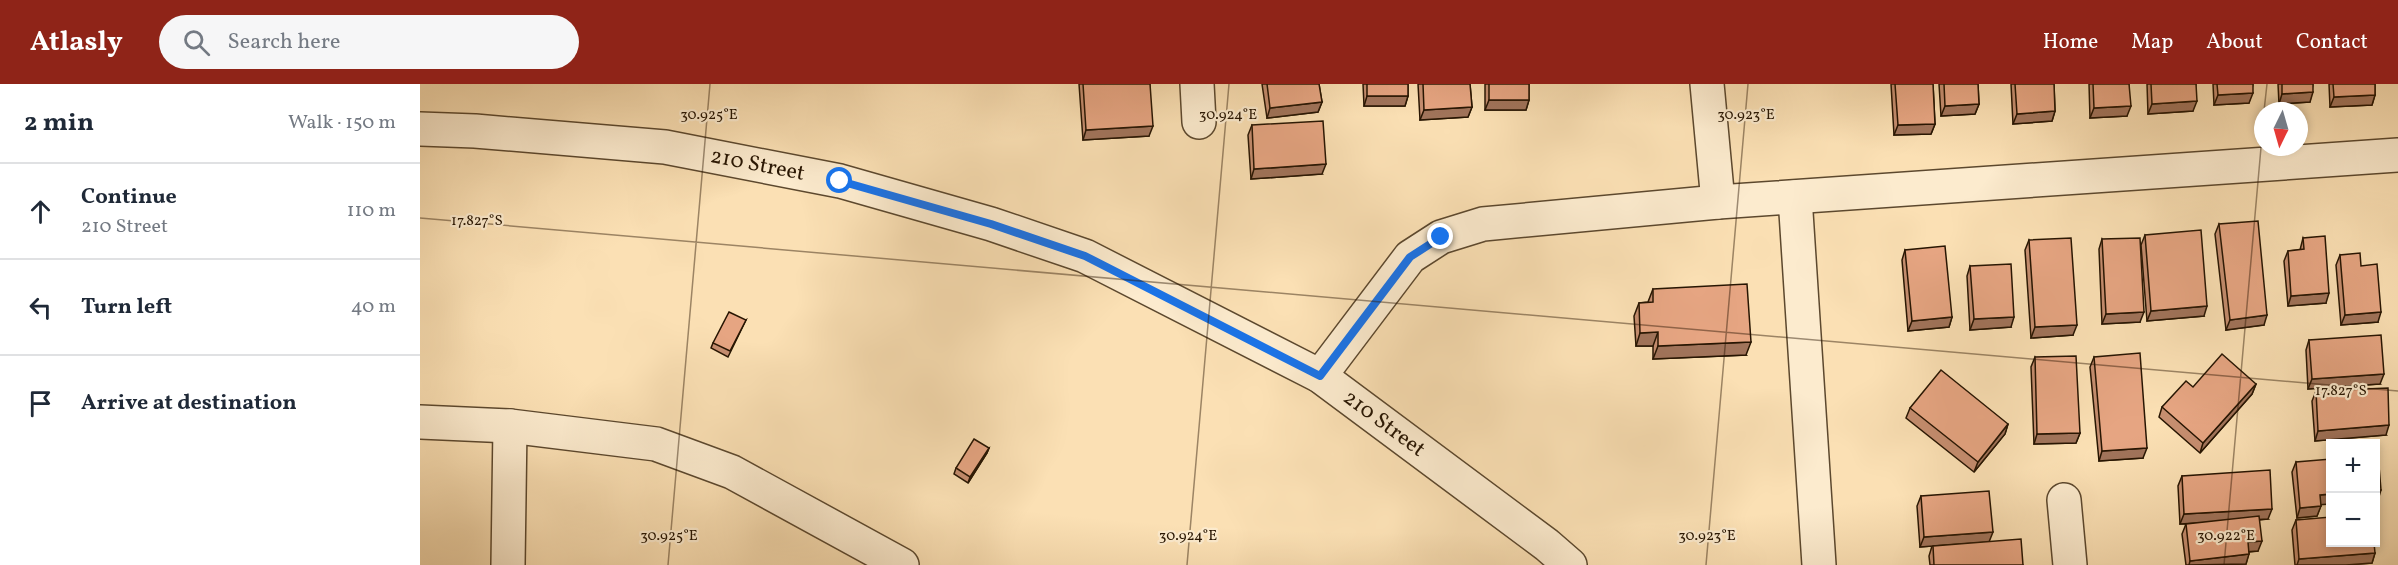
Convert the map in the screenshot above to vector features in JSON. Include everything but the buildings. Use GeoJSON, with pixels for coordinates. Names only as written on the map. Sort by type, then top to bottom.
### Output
{"type":"FeatureCollection","features":[{"type":"Feature","properties":{"kind":"street"},"geometry":{"type":"LineString","coordinates":[[1197,84],[1199,122]]}},
{"type":"Feature","properties":{"kind":"street"},"geometry":{"type":"LineString","coordinates":[[1707,84],[1718,202]]}},
{"type":"Feature","properties":{"kind":"street","name":"210 Street"},"geometry":{"type":"LineString","coordinates":[[420,129],[475,131],[665,147],[840,181],[991,224],[1085,256],[1320,376],[1547,545],[1570,565]]}},
{"type":"Feature","properties":{"kind":"street"},"geometry":{"type":"LineString","coordinates":[[1320,376],[1410,257],[1441,237],[1484,224],[1718,202],[2398,155]]}},
{"type":"Feature","properties":{"kind":"street"},"geometry":{"type":"LineString","coordinates":[[1796,197],[1819,565]]}},
{"type":"Feature","properties":{"kind":"street"},"geometry":{"type":"LineString","coordinates":[[420,422],[510,426],[656,444],[732,472],[902,565]]}},
{"type":"Feature","properties":{"kind":"street"},"geometry":{"type":"LineString","coordinates":[[508,565],[510,426]]}},
{"type":"Feature","properties":{"kind":"street"},"geometry":{"type":"LineString","coordinates":[[2064,500],[2070,565]]}},
{"type":"Feature","properties":{"kind":"route"},"geometry":{"type":"LineString","coordinates":[[840,181],[991,224],[1085,256],[1320,376],[1410,257],[1441,237]]}}]}
